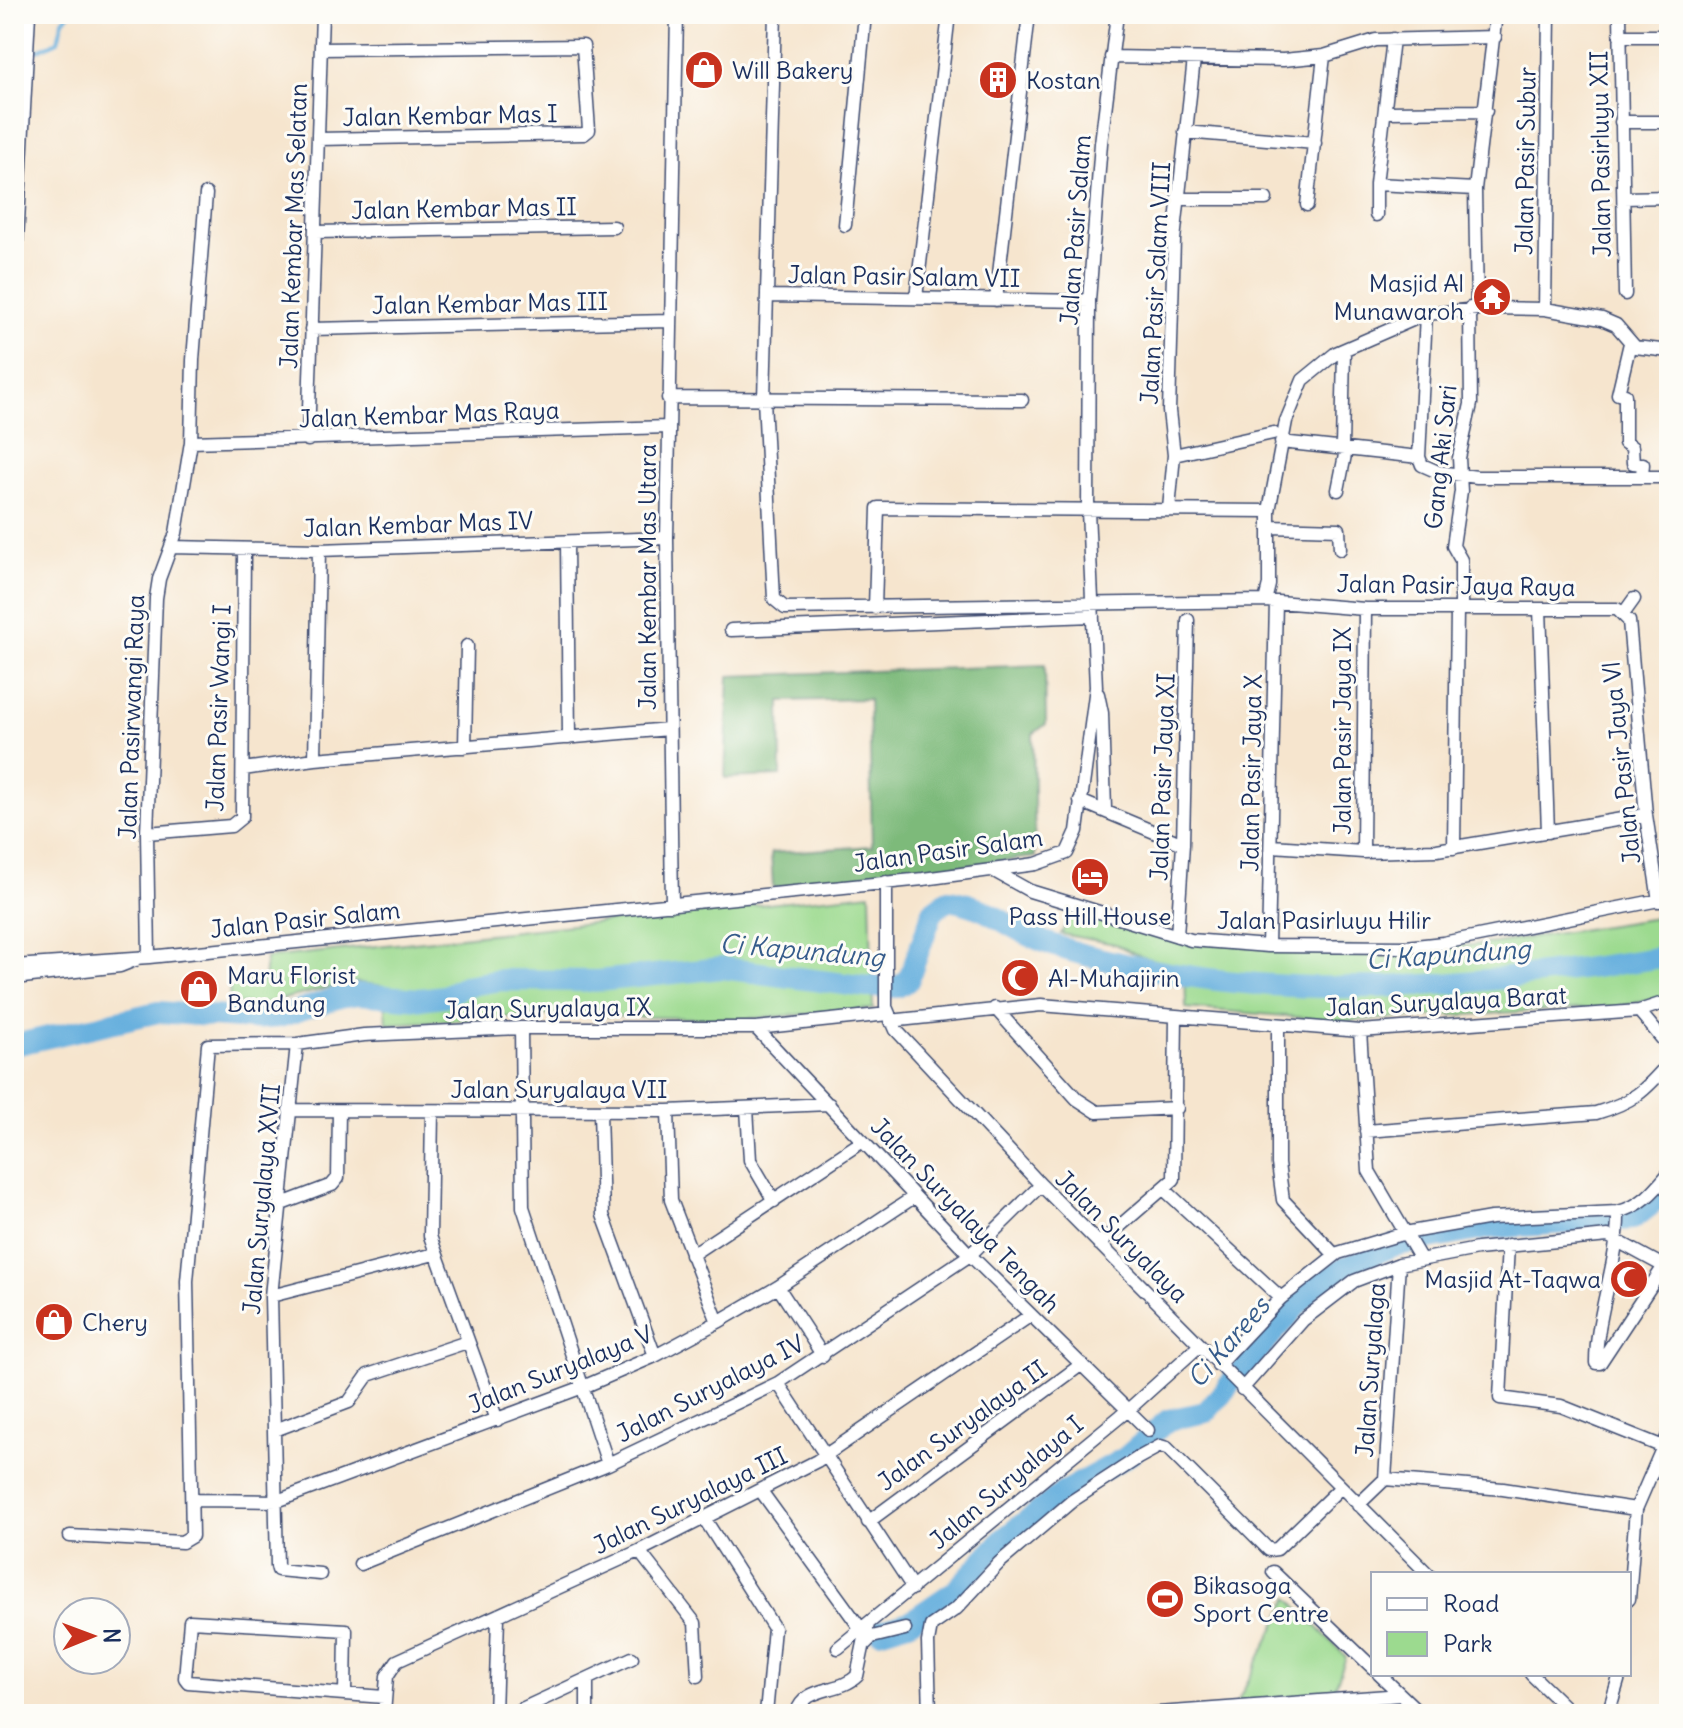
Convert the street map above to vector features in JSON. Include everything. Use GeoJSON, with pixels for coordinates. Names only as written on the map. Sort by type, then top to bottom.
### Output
{"type":"FeatureCollection","features":[{"type":"Feature","properties":{"kind":"highway"},"geometry":{"type":"LineString","coordinates":[[14,241],[26,14]]}},
{"type":"Feature","properties":{"kind":"street","name":"Jalan Kembar Mas Selatan"},"geometry":{"type":"LineString","coordinates":[[308,440],[322,14]]}},
{"type":"Feature","properties":{"kind":"street","name":"Jalan Kembar Mas Utara"},"geometry":{"type":"LineString","coordinates":[[672,905],[667,538],[677,14]]}},
{"type":"Feature","properties":{"kind":"street"},"geometry":{"type":"LineString","coordinates":[[775,14],[764,399],[774,599],[785,608],[1093,611]]}},
{"type":"Feature","properties":{"kind":"street"},"geometry":{"type":"LineString","coordinates":[[845,225],[865,14]]}},
{"type":"Feature","properties":{"kind":"street"},"geometry":{"type":"LineString","coordinates":[[916,298],[949,14]]}},
{"type":"Feature","properties":{"kind":"street"},"geometry":{"type":"LineString","coordinates":[[996,300],[1029,14]]}},
{"type":"Feature","properties":{"kind":"street","name":"Jalan Pasir Salam"},"geometry":{"type":"LineString","coordinates":[[14,966],[143,958],[994,871],[1036,864],[1071,848],[1096,687],[1088,511],[1089,301],[1117,14]]}},
{"type":"Feature","properties":{"kind":"street","name":"Gang Aki Sari"},"geometry":{"type":"LineString","coordinates":[[1454,848],[1461,560],[1453,546],[1461,476],[1459,458],[1471,404],[1475,189],[1496,14]]}},
{"type":"Feature","properties":{"kind":"street","name":"Jalan Pasir Subur"},"geometry":{"type":"LineString","coordinates":[[1545,309],[1549,14]]}},
{"type":"Feature","properties":{"kind":"street","name":"Jalan Pasirluyu XII"},"geometry":{"type":"LineString","coordinates":[[1620,14],[1625,294]]}},
{"type":"Feature","properties":{"kind":"street"},"geometry":{"type":"LineString","coordinates":[[1620,36],[1669,36]]}},
{"type":"Feature","properties":{"kind":"street"},"geometry":{"type":"LineString","coordinates":[[1111,57],[1324,56],[1393,39],[1495,37]]}},
{"type":"Feature","properties":{"kind":"street"},"geometry":{"type":"LineString","coordinates":[[1376,215],[1376,184],[1393,39]]}},
{"type":"Feature","properties":{"kind":"street","name":"Jalan Kembar Mas I"},"geometry":{"type":"LineString","coordinates":[[318,139],[584,134],[589,130],[583,46],[321,49]]}},
{"type":"Feature","properties":{"kind":"street"},"geometry":{"type":"LineString","coordinates":[[1307,205],[1324,56]]}},
{"type":"Feature","properties":{"kind":"street","name":"Jalan Pasir Salam VIII"},"geometry":{"type":"LineString","coordinates":[[1169,509],[1174,455],[1169,411],[1177,199],[1194,59]]}},
{"type":"Feature","properties":{"kind":"street"},"geometry":{"type":"LineString","coordinates":[[1386,112],[1486,111]]}},
{"type":"Feature","properties":{"kind":"street"},"geometry":{"type":"LineString","coordinates":[[1621,122],[1669,122]]}},
{"type":"Feature","properties":{"kind":"street"},"geometry":{"type":"LineString","coordinates":[[1185,132],[1315,143]]}},
{"type":"Feature","properties":{"kind":"street"},"geometry":{"type":"LineString","coordinates":[[1376,184],[1475,189]]}},
{"type":"Feature","properties":{"kind":"street","name":"Jalan Pasirwangi Raya"},"geometry":{"type":"LineString","coordinates":[[143,958],[156,598],[171,547],[191,442],[193,360],[206,194]]}},
{"type":"Feature","properties":{"kind":"street"},"geometry":{"type":"LineString","coordinates":[[1624,198],[1669,197]]}},
{"type":"Feature","properties":{"kind":"street"},"geometry":{"type":"LineString","coordinates":[[1177,199],[1266,199]]}},
{"type":"Feature","properties":{"kind":"street","name":"Jalan Kembar Mas II"},"geometry":{"type":"LineString","coordinates":[[315,232],[614,227]]}},
{"type":"Feature","properties":{"kind":"street","name":"Jalan Pasir Salam VII"},"geometry":{"type":"LineString","coordinates":[[767,296],[1089,301]]}},
{"type":"Feature","properties":{"kind":"street","name":"Jalan Pasir Jaya X"},"geometry":{"type":"LineString","coordinates":[[1268,946],[1272,846],[1269,511],[1277,438],[1303,380],[1344,351],[1426,314],[1474,308],[1545,309],[1602,319],[1616,325],[1630,343]]}},
{"type":"Feature","properties":{"kind":"street"},"geometry":{"type":"LineString","coordinates":[[1426,314],[1419,457],[1422,465],[1461,476],[1669,477]]}},
{"type":"Feature","properties":{"kind":"street","name":"Jalan Kembar Mas III"},"geometry":{"type":"LineString","coordinates":[[311,329],[670,321]]}},
{"type":"Feature","properties":{"kind":"street"},"geometry":{"type":"LineString","coordinates":[[1642,476],[1643,464],[1633,463],[1632,447],[1625,443],[1625,395],[1618,394],[1630,343],[1635,347],[1669,351]]}},
{"type":"Feature","properties":{"kind":"street"},"geometry":{"type":"LineString","coordinates":[[1338,490],[1344,449],[1344,351]]}},
{"type":"Feature","properties":{"kind":"street"},"geometry":{"type":"LineString","coordinates":[[668,398],[1022,400]]}},
{"type":"Feature","properties":{"kind":"street","name":"Jalan Kembar Mas Raya"},"geometry":{"type":"LineString","coordinates":[[191,442],[668,427]]}},
{"type":"Feature","properties":{"kind":"street"},"geometry":{"type":"LineString","coordinates":[[1174,455],[1277,438],[1419,457]]}},
{"type":"Feature","properties":{"kind":"street"},"geometry":{"type":"LineString","coordinates":[[875,608],[878,508],[1269,511]]}},
{"type":"Feature","properties":{"kind":"street"},"geometry":{"type":"LineString","coordinates":[[1270,527],[1339,529],[1340,549]]}},
{"type":"Feature","properties":{"kind":"street","name":"Jalan Kembar Mas IV"},"geometry":{"type":"LineString","coordinates":[[171,547],[244,551],[319,550],[667,538]]}},
{"type":"Feature","properties":{"kind":"street"},"geometry":{"type":"LineString","coordinates":[[567,542],[569,738]]}},
{"type":"Feature","properties":{"kind":"street"},"geometry":{"type":"LineString","coordinates":[[315,759],[319,550]]}},
{"type":"Feature","properties":{"kind":"street","name":"Jalan Pasir Wangi I"},"geometry":{"type":"LineString","coordinates":[[147,833],[231,826],[239,822],[243,769],[244,551]]}},
{"type":"Feature","properties":{"kind":"street"},"geometry":{"type":"LineString","coordinates":[[1627,617],[1634,599]]}},
{"type":"Feature","properties":{"kind":"street","name":"Jalan Pasir Jaya Raya"},"geometry":{"type":"LineString","coordinates":[[1093,611],[1271,602],[1365,609],[1617,609],[1627,617]]}},
{"type":"Feature","properties":{"kind":"street","name":"Jalan Pasir Jaya IX"},"geometry":{"type":"LineString","coordinates":[[1363,852],[1365,609]]}},
{"type":"Feature","properties":{"kind":"street"},"geometry":{"type":"LineString","coordinates":[[1540,609],[1548,832]]}},
{"type":"Feature","properties":{"kind":"street"},"geometry":{"type":"LineString","coordinates":[[731,630],[1093,611]]}},
{"type":"Feature","properties":{"kind":"street","name":"Jalan Pasir Jaya Vl"},"geometry":{"type":"LineString","coordinates":[[1627,617],[1646,815],[1664,900]]}},
{"type":"Feature","properties":{"kind":"street","name":"Jalan Pasir Jaya XI"},"geometry":{"type":"LineString","coordinates":[[1177,936],[1183,844],[1188,620]]}},
{"type":"Feature","properties":{"kind":"street"},"geometry":{"type":"LineString","coordinates":[[465,747],[467,646]]}},
{"type":"Feature","properties":{"kind":"street"},"geometry":{"type":"LineString","coordinates":[[1096,687],[1102,713],[1105,809]]}},
{"type":"Feature","properties":{"kind":"street"},"geometry":{"type":"LineString","coordinates":[[243,769],[315,759],[669,729]]}},
{"type":"Feature","properties":{"kind":"street"},"geometry":{"type":"LineString","coordinates":[[1080,801],[1183,844]]}},
{"type":"Feature","properties":{"kind":"street"},"geometry":{"type":"LineString","coordinates":[[1272,846],[1363,852],[1454,848],[1646,815]]}},
{"type":"Feature","properties":{"kind":"street"},"geometry":{"type":"LineString","coordinates":[[1030,891],[1036,864]]}},
{"type":"Feature","properties":{"kind":"street","name":"Jalan Pasirluyu Hilir"},"geometry":{"type":"LineString","coordinates":[[994,871],[1030,891],[1177,936],[1268,946],[1406,947],[1443,943],[1664,900]]}},
{"type":"Feature","properties":{"kind":"street"},"geometry":{"type":"LineString","coordinates":[[886,882],[888,1014]]}},
{"type":"Feature","properties":{"kind":"street","name":"Jalan Pasir Salam"},"geometry":{"type":"LineString","coordinates":[[14,978],[120,966],[143,958]]}},
{"type":"Feature","properties":{"kind":"street","name":"Jalan Suryalaya Barat"},"geometry":{"type":"LineString","coordinates":[[995,1008],[1041,1005],[1278,1027],[1360,1031],[1639,1011],[1669,1001]]}},
{"type":"Feature","properties":{"kind":"street"},"geometry":{"type":"LineString","coordinates":[[995,1008],[1077,1099],[1093,1111],[1177,1108]]}},
{"type":"Feature","properties":{"kind":"street","name":"Jalan Suryalaya IX"},"geometry":{"type":"LineString","coordinates":[[192,1500],[187,1281],[198,1126],[208,1045],[297,1044],[364,1035],[521,1028],[756,1028],[888,1014],[995,1008]]}},
{"type":"Feature","properties":{"kind":"street"},"geometry":{"type":"LineString","coordinates":[[1639,1011],[1669,1047]]}},
{"type":"Feature","properties":{"kind":"street","name":"Jalan Suryalaya"},"geometry":{"type":"LineString","coordinates":[[888,1014],[1041,1185],[1426,1572]]}},
{"type":"Feature","properties":{"kind":"street"},"geometry":{"type":"LineString","coordinates":[[1099,1244],[1165,1190],[1174,1179],[1176,1016]]}},
{"type":"Feature","properties":{"kind":"street"},"geometry":{"type":"LineString","coordinates":[[1278,1027],[1278,1164],[1283,1200],[1334,1254]]}},
{"type":"Feature","properties":{"kind":"street"},"geometry":{"type":"LineString","coordinates":[[521,1028],[523,1207],[608,1464]]}},
{"type":"Feature","properties":{"kind":"street","name":"Jalan Suryalaya Tengah"},"geometry":{"type":"LineString","coordinates":[[756,1028],[970,1255],[1148,1430]]}},
{"type":"Feature","properties":{"kind":"street"},"geometry":{"type":"LineString","coordinates":[[1360,1031],[1369,1171],[1420,1258]]}},
{"type":"Feature","properties":{"kind":"street","name":"Jalan Suryalaya XVII"},"geometry":{"type":"LineString","coordinates":[[297,1044],[271,1296],[277,1568],[320,1574]]}},
{"type":"Feature","properties":{"kind":"street"},"geometry":{"type":"LineString","coordinates":[[1366,1131],[1596,1113],[1628,1103],[1646,1090],[1669,1063]]}},
{"type":"Feature","properties":{"kind":"street","name":"Jalan Suryalaya VII"},"geometry":{"type":"LineString","coordinates":[[289,1110],[522,1113],[829,1104]]}},
{"type":"Feature","properties":{"kind":"street"},"geometry":{"type":"LineString","coordinates":[[747,1108],[750,1160],[774,1201]]}},
{"type":"Feature","properties":{"kind":"street"},"geometry":{"type":"LineString","coordinates":[[279,1205],[332,1185],[338,1178],[339,1111]]}},
{"type":"Feature","properties":{"kind":"street"},"geometry":{"type":"LineString","coordinates":[[668,1111],[671,1200],[718,1322]]}},
{"type":"Feature","properties":{"kind":"street"},"geometry":{"type":"LineString","coordinates":[[432,1112],[429,1221],[434,1254],[497,1420]]}},
{"type":"Feature","properties":{"kind":"street"},"geometry":{"type":"LineString","coordinates":[[600,1112],[603,1215],[655,1356]]}},
{"type":"Feature","properties":{"kind":"street"},"geometry":{"type":"LineString","coordinates":[[691,1255],[863,1141]]}},
{"type":"Feature","properties":{"kind":"street"},"geometry":{"type":"LineString","coordinates":[[1220,1367],[1281,1298],[1334,1254],[1491,1218],[1618,1215],[1648,1197],[1669,1173]]}},
{"type":"Feature","properties":{"kind":"street","name":"Jalan Suryalaya IV"},"geometry":{"type":"LineString","coordinates":[[360,1564],[608,1464],[778,1383],[823,1356],[970,1255],[1041,1185]]}},
{"type":"Feature","properties":{"kind":"street"},"geometry":{"type":"LineString","coordinates":[[1165,1190],[1281,1298]]}},
{"type":"Feature","properties":{"kind":"street","name":"Jalan Suryalaya V"},"geometry":{"type":"LineString","coordinates":[[192,1500],[277,1501],[583,1387],[655,1356],[718,1322],[778,1287],[914,1197]]}},
{"type":"Feature","properties":{"kind":"street"},"geometry":{"type":"LineString","coordinates":[[1239,1386],[1303,1320],[1354,1281],[1420,1258],[1508,1245],[1619,1237],[1667,1267],[1600,1363],[1596,1363],[1599,1329],[1619,1237],[1618,1215]]}},
{"type":"Feature","properties":{"kind":"street"},"geometry":{"type":"LineString","coordinates":[[1508,1245],[1500,1398],[1561,1406],[1661,1446]]}},
{"type":"Feature","properties":{"kind":"street"},"geometry":{"type":"LineString","coordinates":[[271,1296],[434,1254]]}},
{"type":"Feature","properties":{"kind":"street","name":"Jalan Suryalaga"},"geometry":{"type":"LineString","coordinates":[[1385,1479],[1399,1264]]}},
{"type":"Feature","properties":{"kind":"street"},"geometry":{"type":"LineString","coordinates":[[778,1287],[823,1356]]}},
{"type":"Feature","properties":{"kind":"street","name":"Jalan Suryalaya III"},"geometry":{"type":"LineString","coordinates":[[384,1714],[387,1676],[397,1661],[639,1551],[824,1457],[1031,1315]]}},
{"type":"Feature","properties":{"kind":"street"},"geometry":{"type":"LineString","coordinates":[[275,1430],[349,1402],[368,1375],[467,1342]]}},
{"type":"Feature","properties":{"kind":"street","name":"Jalan Suryalaya I"},"geometry":{"type":"LineString","coordinates":[[838,1648],[865,1634],[913,1588],[1128,1410],[1199,1346]]}},
{"type":"Feature","properties":{"kind":"street","name":"Jalan Suryalaya II"},"geometry":{"type":"LineString","coordinates":[[868,1522],[1082,1364]]}},
{"type":"Feature","properties":{"kind":"street"},"geometry":{"type":"LineString","coordinates":[[778,1383],[913,1588]]}},
{"type":"Feature","properties":{"kind":"street"},"geometry":{"type":"LineString","coordinates":[[1631,1573],[1636,1509],[1669,1433]]}},
{"type":"Feature","properties":{"kind":"street"},"geometry":{"type":"LineString","coordinates":[[930,1714],[928,1642],[931,1626],[957,1608],[999,1563],[1072,1501],[1138,1458],[1160,1446],[1167,1448],[1269,1550],[1277,1549],[1340,1488]]}},
{"type":"Feature","properties":{"kind":"street"},"geometry":{"type":"LineString","coordinates":[[1358,1505],[1385,1479],[1503,1489],[1636,1509]]}},
{"type":"Feature","properties":{"kind":"street"},"geometry":{"type":"LineString","coordinates":[[761,1491],[865,1634],[872,1637],[905,1629]]}},
{"type":"Feature","properties":{"kind":"street"},"geometry":{"type":"LineString","coordinates":[[70,1536],[187,1541],[192,1536],[192,1500]]}},
{"type":"Feature","properties":{"kind":"street"},"geometry":{"type":"LineString","coordinates":[[704,1518],[775,1632],[766,1714]]}},
{"type":"Feature","properties":{"kind":"street"},"geometry":{"type":"LineString","coordinates":[[639,1551],[695,1623],[698,1676]]}},
{"type":"Feature","properties":{"kind":"street"},"geometry":{"type":"LineString","coordinates":[[1273,1572],[1371,1666]]}},
{"type":"Feature","properties":{"kind":"street"},"geometry":{"type":"LineString","coordinates":[[495,1714],[498,1617]]}},
{"type":"Feature","properties":{"kind":"street"},"geometry":{"type":"LineString","coordinates":[[345,1693],[346,1630],[190,1621],[187,1681],[384,1697]]}},
{"type":"Feature","properties":{"kind":"street"},"geometry":{"type":"LineString","coordinates":[[796,1714],[800,1704],[815,1693],[853,1681],[865,1634]]}},
{"type":"Feature","properties":{"kind":"street"},"geometry":{"type":"LineString","coordinates":[[511,1714],[632,1658]]}},
{"type":"Feature","properties":{"kind":"street"},"geometry":{"type":"LineString","coordinates":[[1381,1676],[1421,1714]]}},
{"type":"Feature","properties":{"kind":"street"},"geometry":{"type":"LineString","coordinates":[[1533,1676],[1572,1714]]}},
{"type":"Feature","properties":{"kind":"street"},"geometry":{"type":"LineString","coordinates":[[1608,1714],[1619,1676]]}},
{"type":"Feature","properties":{"kind":"street"},"geometry":{"type":"LineString","coordinates":[[587,1680],[587,1714]]}},
{"type":"Feature","properties":{"kind":"street"},"geometry":{"type":"LineString","coordinates":[[1145,1714],[1401,1695]]}},
{"type":"Feature","properties":{"kind":"green space"},"geometry":{"type":"Polygon","coordinates":[[[1045,665],[1046,724],[1033,734],[1035,857],[773,888],[771,853],[872,846],[869,699],[780,701],[781,776],[725,778],[729,676],[1045,665]]]}},
{"type":"Feature","properties":{"kind":"green space"},"geometry":{"type":"Polygon","coordinates":[[[870,893],[873,1009],[743,1019],[545,1015],[387,1024],[384,986],[351,982],[264,1004],[229,1004],[230,980],[264,981],[266,958],[870,893]]]}},
{"type":"Feature","properties":{"kind":"green space"},"geometry":{"type":"Polygon","coordinates":[[[1073,909],[1185,943],[1425,949],[1496,943],[1669,916],[1669,996],[1617,1007],[1345,1021],[1186,1008],[1185,967],[1142,957],[1115,944],[1061,934],[1073,909]]]}},
{"type":"Feature","properties":{"kind":"green space"},"geometry":{"type":"Polygon","coordinates":[[[1289,1598],[1346,1657],[1331,1699],[1235,1707],[1289,1598]]]}},
{"type":"Feature","properties":{"kind":"waterway"},"geometry":{"type":"LineString","coordinates":[[36,51],[58,41],[63,20],[69,14]]}},
{"type":"Feature","properties":{"kind":"waterway","name":"Ci Kapundung"},"geometry":{"type":"LineString","coordinates":[[14,1045],[158,1012],[252,1019],[279,1017],[340,997],[359,994],[420,999],[444,996],[464,986],[501,980],[597,981],[722,968],[867,987],[897,987],[908,981],[933,911],[948,900],[973,906],[1023,933],[1084,955],[1200,978],[1267,985],[1402,986],[1469,982],[1669,956]]}},
{"type":"Feature","properties":{"kind":"waterway","name":"Ci Karees"},"geometry":{"type":"LineString","coordinates":[[879,1631],[909,1622],[956,1590],[1004,1538],[1065,1491],[1126,1457],[1168,1420],[1206,1412],[1314,1286],[1344,1268],[1393,1246],[1490,1228],[1633,1219],[1669,1191]]}},
{"type":"Feature","properties":{"kind":"place","name":"Will Bakery"},"geometry":{"type":"Point","coordinates":[704,70]}},
{"type":"Feature","properties":{"kind":"place","name":"Kostan"},"geometry":{"type":"Point","coordinates":[998,80]}},
{"type":"Feature","properties":{"kind":"place","name":"Masjid Al Munawaroh"},"geometry":{"type":"Point","coordinates":[1492,297]}},
{"type":"Feature","properties":{"kind":"place","name":"Pass Hill House"},"geometry":{"type":"Point","coordinates":[1090,877]}},
{"type":"Feature","properties":{"kind":"place","name":"Al-Muhajirin"},"geometry":{"type":"Point","coordinates":[1020,978]}},
{"type":"Feature","properties":{"kind":"place","name":"Maru Florist Bandung"},"geometry":{"type":"Point","coordinates":[199,989]}},
{"type":"Feature","properties":{"kind":"place","name":"Masjid At-Taqwa"},"geometry":{"type":"Point","coordinates":[1629,1279]}},
{"type":"Feature","properties":{"kind":"place","name":"Chery"},"geometry":{"type":"Point","coordinates":[54,1322]}},
{"type":"Feature","properties":{"kind":"place","name":"Bikasoga Sport Centre"},"geometry":{"type":"Point","coordinates":[1165,1599]}}]}
